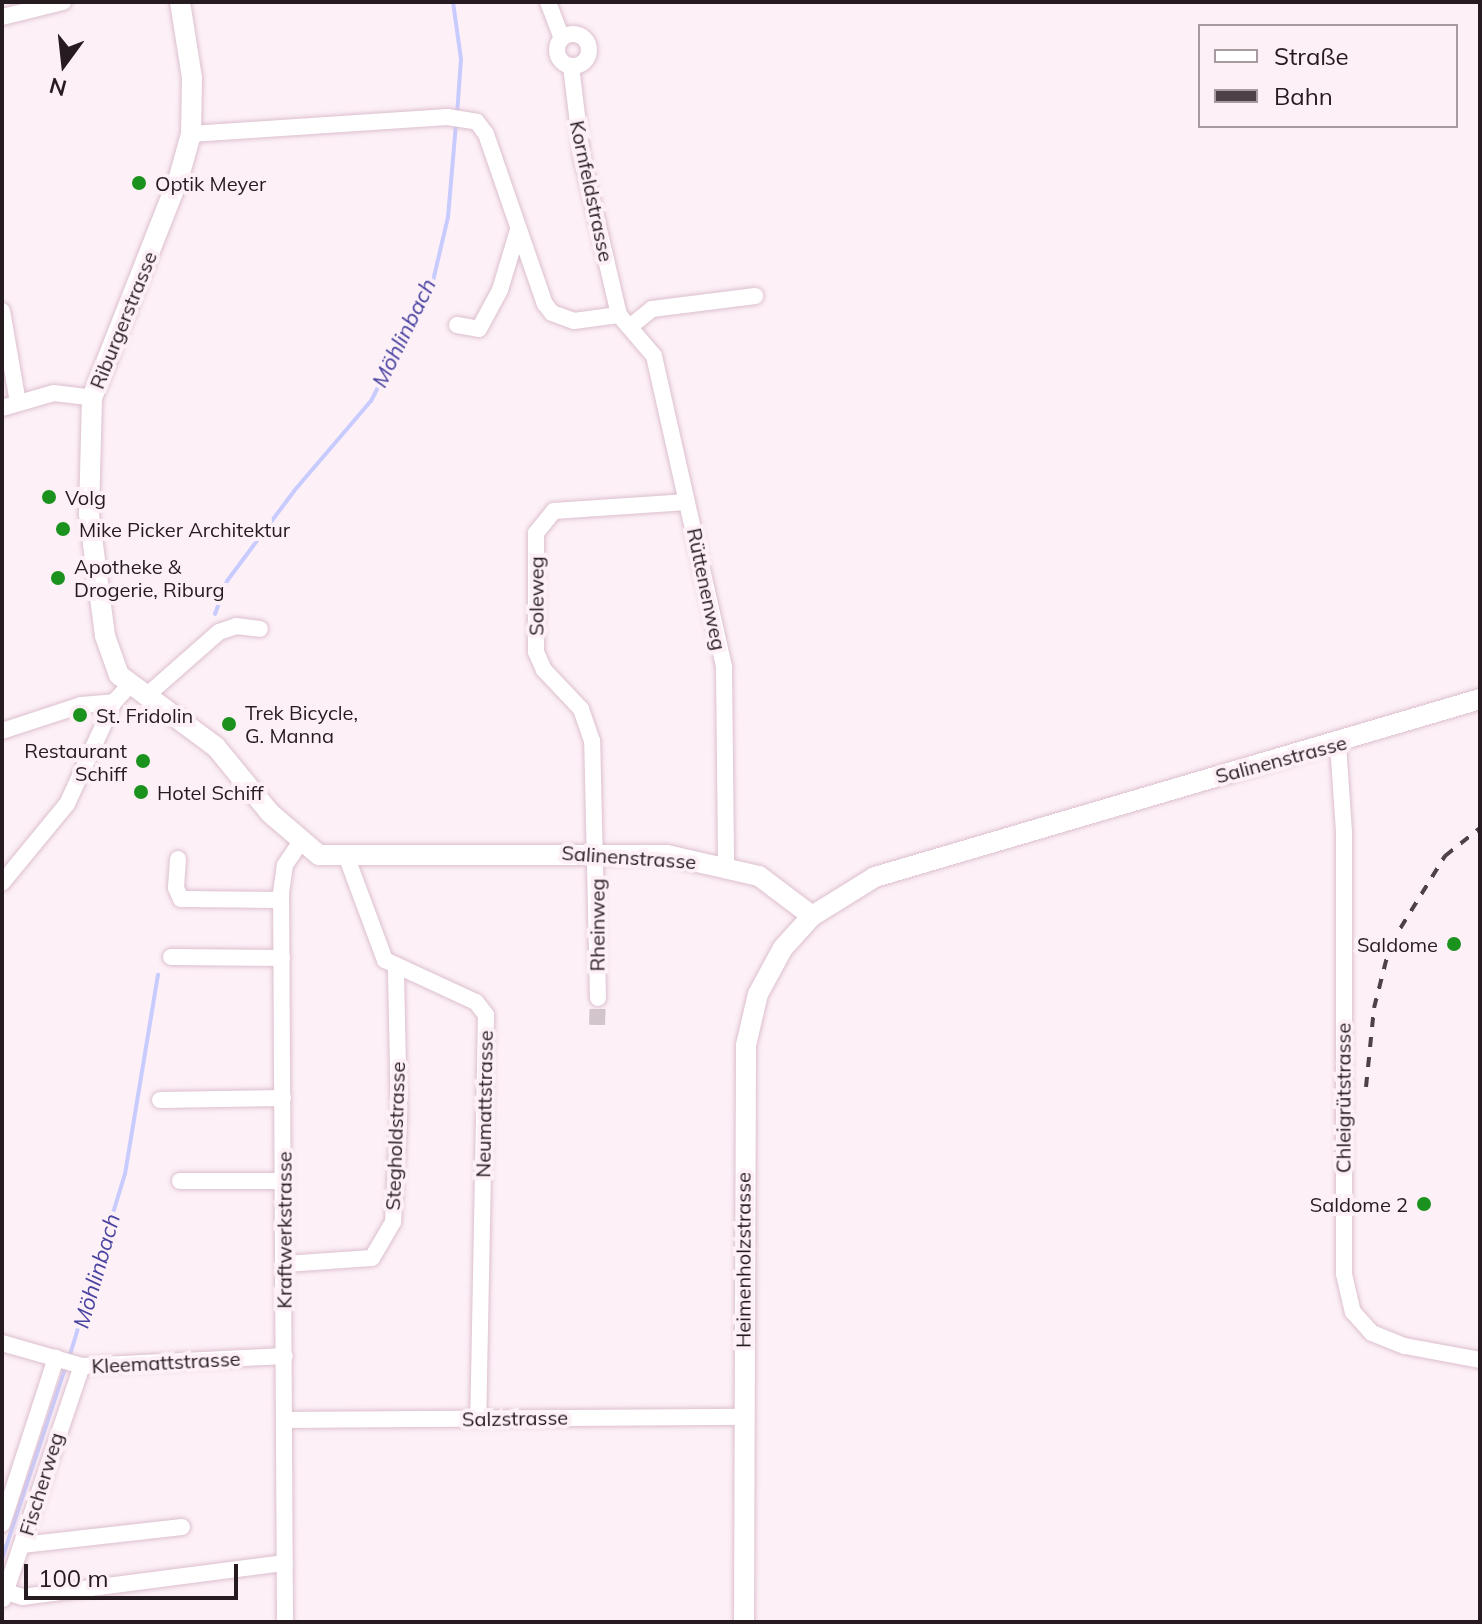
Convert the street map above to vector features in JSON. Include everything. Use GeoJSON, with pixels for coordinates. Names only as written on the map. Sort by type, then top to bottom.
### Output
{"type":"FeatureCollection","features":[{"type":"Feature","properties":{"kind":"street"},"geometry":{"type":"LineString","coordinates":[[2,17],[63,2]]}},
{"type":"Feature","properties":{"kind":"street","name":"Riburgerstrasse"},"geometry":{"type":"LineString","coordinates":[[137,692],[108,651],[97,586],[89,514],[92,398],[179,177],[191,134],[192,78],[180,2]]}},
{"type":"Feature","properties":{"kind":"street","name":"Kornfeldstrasse"},"geometry":{"type":"LineString","coordinates":[[548,2],[562,38],[556,52],[571,66],[582,157],[625,320]]}},
{"type":"Feature","properties":{"kind":"street","name":"Kornfeldstrasse"},"geometry":{"type":"LineString","coordinates":[[562,38],[575,33],[589,47],[581,64],[571,66]]}},
{"type":"Feature","properties":{"kind":"street"},"geometry":{"type":"LineString","coordinates":[[191,134],[453,118],[477,122],[486,134],[518,230],[552,313],[574,321],[625,320],[652,309],[755,296]]}},
{"type":"Feature","properties":{"kind":"street"},"geometry":{"type":"LineString","coordinates":[[457,325],[479,329],[500,290],[518,230]]}},
{"type":"Feature","properties":{"kind":"street"},"geometry":{"type":"LineString","coordinates":[[2,311],[10,406],[54,393],[92,398]]}},
{"type":"Feature","properties":{"kind":"street","name":"Rüttenenweg"},"geometry":{"type":"LineString","coordinates":[[625,320],[654,356],[724,667],[726,865]]}},
{"type":"Feature","properties":{"kind":"street","name":"Soleweg"},"geometry":{"type":"LineString","coordinates":[[597,852],[588,722],[544,670],[536,652],[536,533],[554,511],[687,502]]}},
{"type":"Feature","properties":{"kind":"street"},"geometry":{"type":"LineString","coordinates":[[2,731],[81,705],[114,702],[137,692],[219,632],[236,626],[260,629]]}},
{"type":"Feature","properties":{"kind":"street","name":"Salinenstrasse"},"geometry":{"type":"LineString","coordinates":[[137,692],[216,747],[300,843],[319,855],[347,858],[597,852],[726,865],[759,876],[812,916],[875,877],[1174,787],[1338,744],[1480,699]]}},
{"type":"Feature","properties":{"kind":"street"},"geometry":{"type":"LineString","coordinates":[[3,879],[67,804],[114,702]]}},
{"type":"Feature","properties":{"kind":"street","name":"Chleigrütstrasse"},"geometry":{"type":"LineString","coordinates":[[1338,744],[1344,833],[1344,1274],[1353,1312],[1372,1333],[1405,1346],[1480,1360]]}},
{"type":"Feature","properties":{"kind":"street","name":"Kraftwerkstrasse"},"geometry":{"type":"LineString","coordinates":[[285,1622],[281,900],[285,865],[300,843]]}},
{"type":"Feature","properties":{"kind":"street","name":"Rheinweg"},"geometry":{"type":"LineString","coordinates":[[597,852],[598,998]]}},
{"type":"Feature","properties":{"kind":"street"},"geometry":{"type":"LineString","coordinates":[[347,858],[380,950],[396,969]]}},
{"type":"Feature","properties":{"kind":"street"},"geometry":{"type":"LineString","coordinates":[[178,859],[176,888],[181,899],[281,900]]}},
{"type":"Feature","properties":{"kind":"street","name":"Heimenholzstrasse"},"geometry":{"type":"LineString","coordinates":[[744,1622],[746,1045],[758,994],[783,948],[812,916]]}},
{"type":"Feature","properties":{"kind":"street"},"geometry":{"type":"LineString","coordinates":[[171,957],[282,958]]}},
{"type":"Feature","properties":{"kind":"street","name":"Stegholdstrasse"},"geometry":{"type":"LineString","coordinates":[[285,1264],[372,1258],[393,1222],[399,1116],[396,969]]}},
{"type":"Feature","properties":{"kind":"street","name":"Neumattstrasse"},"geometry":{"type":"LineString","coordinates":[[396,969],[476,1002],[486,1015],[478,1419]]}},
{"type":"Feature","properties":{"kind":"street"},"geometry":{"type":"LineString","coordinates":[[160,1100],[283,1098]]}},
{"type":"Feature","properties":{"kind":"street"},"geometry":{"type":"LineString","coordinates":[[180,1181],[284,1181]]}},
{"type":"Feature","properties":{"kind":"street","name":"Kleemattstrasse"},"geometry":{"type":"LineString","coordinates":[[2,1343],[82,1366],[285,1356]]}},
{"type":"Feature","properties":{"kind":"street"},"geometry":{"type":"LineString","coordinates":[[2,1524],[56,1358]]}},
{"type":"Feature","properties":{"kind":"street","name":"Fischerweg"},"geometry":{"type":"LineString","coordinates":[[4,1597],[82,1366]]}},
{"type":"Feature","properties":{"kind":"street","name":"Salzstrasse"},"geometry":{"type":"LineString","coordinates":[[286,1420],[744,1417]]}},
{"type":"Feature","properties":{"kind":"street"},"geometry":{"type":"LineString","coordinates":[[22,1545],[182,1527]]}},
{"type":"Feature","properties":{"kind":"street"},"geometry":{"type":"LineString","coordinates":[[4,1597],[285,1563]]}},
{"type":"Feature","properties":{"kind":"waterway","name":"Möhlinbach"},"geometry":{"type":"LineString","coordinates":[[453,2],[461,59],[457,115]]}},
{"type":"Feature","properties":{"kind":"waterway","name":"Möhlinbach"},"geometry":{"type":"LineString","coordinates":[[215,614],[227,581],[294,491],[371,401],[433,281],[448,217],[456,123]]}},
{"type":"Feature","properties":{"kind":"waterway","name":"Möhlinbach"},"geometry":{"type":"LineString","coordinates":[[69,1358],[125,1174],[158,975]]}},
{"type":"Feature","properties":{"kind":"waterway","name":"Möhlinbach"},"geometry":{"type":"LineString","coordinates":[[2,1559],[66,1366]]}},
{"type":"Feature","properties":{"kind":"tunnel"},"geometry":{"type":"LineString","coordinates":[[597,1025],[598,998]]}},
{"type":"Feature","properties":{"kind":"railway"},"geometry":{"type":"LineString","coordinates":[[1366,1087],[1374,1008],[1390,945],[1445,856],[1480,828]]}},
{"type":"Feature","properties":{"kind":"place","name":"Optik Meyer"},"geometry":{"type":"Point","coordinates":[139,183]}},
{"type":"Feature","properties":{"kind":"place","name":"Volg"},"geometry":{"type":"Point","coordinates":[49,497]}},
{"type":"Feature","properties":{"kind":"place","name":"Mike Picker Architektur"},"geometry":{"type":"Point","coordinates":[63,529]}},
{"type":"Feature","properties":{"kind":"place","name":"Apotheke & Drogerie, Riburg"},"geometry":{"type":"Point","coordinates":[58,578]}},
{"type":"Feature","properties":{"kind":"place","name":"St. Fridolin"},"geometry":{"type":"Point","coordinates":[80,715]}},
{"type":"Feature","properties":{"kind":"place","name":"Trek Bicycle, G. Manna"},"geometry":{"type":"Point","coordinates":[229,724]}},
{"type":"Feature","properties":{"kind":"place","name":"Restaurant Schiff"},"geometry":{"type":"Point","coordinates":[143,761]}},
{"type":"Feature","properties":{"kind":"place","name":"Hotel Schiff"},"geometry":{"type":"Point","coordinates":[141,792]}},
{"type":"Feature","properties":{"kind":"place","name":"Saldome"},"geometry":{"type":"Point","coordinates":[1454,944]}},
{"type":"Feature","properties":{"kind":"place","name":"Saldome 2"},"geometry":{"type":"Point","coordinates":[1424,1204]}}]}
